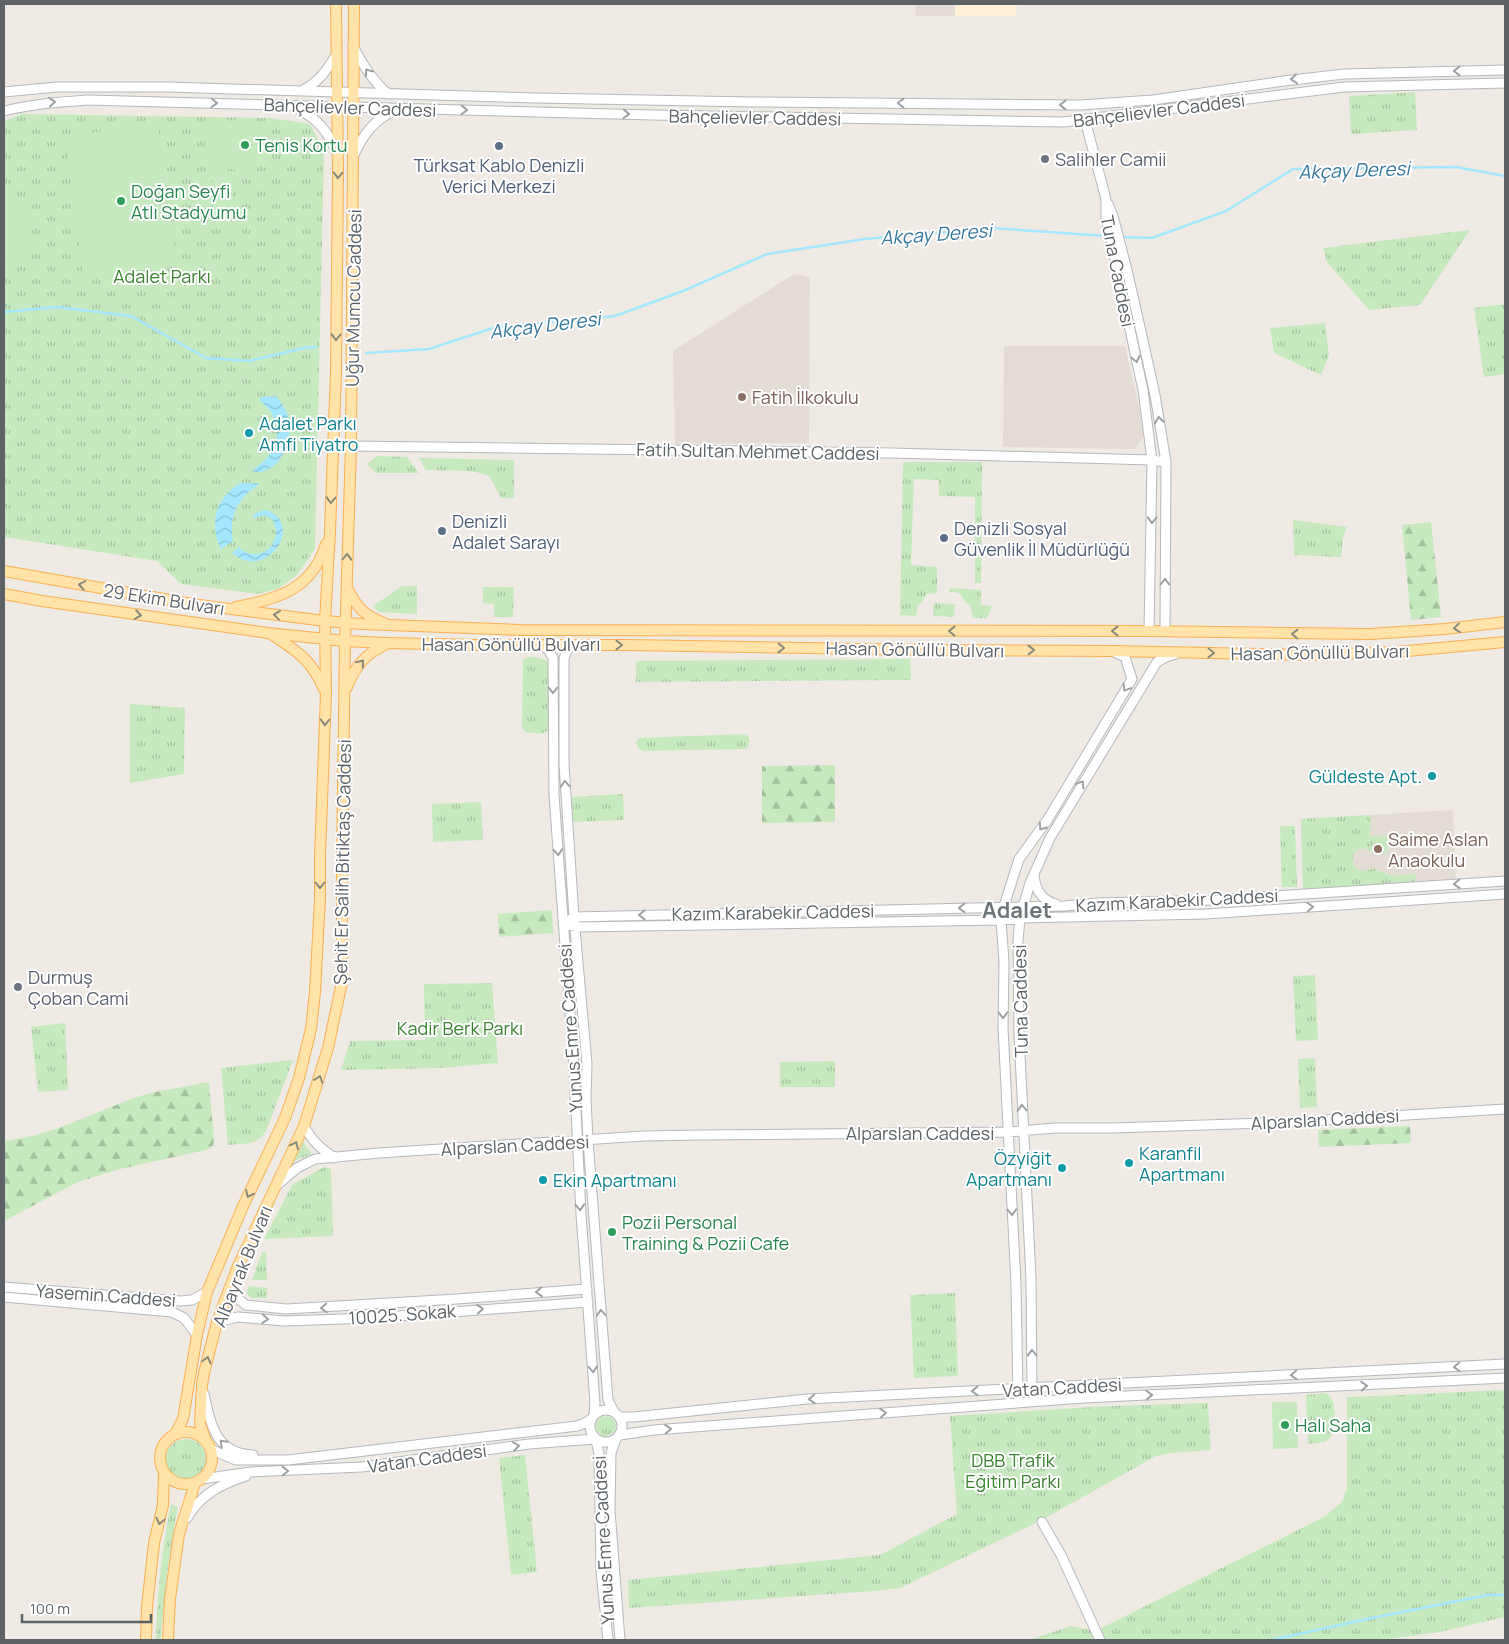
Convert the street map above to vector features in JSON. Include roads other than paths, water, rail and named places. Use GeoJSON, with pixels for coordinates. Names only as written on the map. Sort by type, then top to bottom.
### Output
{"type":"FeatureCollection","features":[{"type":"Feature","properties":{"kind":"main road","name":"Uğur Mumcu Caddesi"},"geometry":{"type":"LineString","coordinates":[[326,621],[336,372],[338,107],[336,4]]}},
{"type":"Feature","properties":{"kind":"main road","name":"Uğur Mumcu Caddesi"},"geometry":{"type":"LineString","coordinates":[[345,623],[351,446],[354,4]]}},
{"type":"Feature","properties":{"kind":"main road"},"geometry":{"type":"LineString","coordinates":[[223,609],[269,600],[300,585],[319,563],[330,531]]}},
{"type":"Feature","properties":{"kind":"main road","name":"29 Ekim Bulvarı"},"geometry":{"type":"LineString","coordinates":[[4,571],[223,609],[326,621]]}},
{"type":"Feature","properties":{"kind":"main road"},"geometry":{"type":"LineString","coordinates":[[346,585],[355,603],[366,615],[390,625]]}},
{"type":"Feature","properties":{"kind":"main road","name":"29 Ekim Bulvarı"},"geometry":{"type":"LineString","coordinates":[[4,594],[42,601],[325,639]]}},
{"type":"Feature","properties":{"kind":"main road","name":"Hasan Gönüllü Bulvarı"},"geometry":{"type":"LineString","coordinates":[[326,621],[520,630],[1165,631],[1370,634],[1445,629],[1505,622]]}},
{"type":"Feature","properties":{"kind":"main road","name":"Şehit Er Salih Bitiktaş Caddesi"},"geometry":{"type":"LineString","coordinates":[[285,1118],[299,1078],[310,1029],[315,992],[320,898],[326,693],[326,621]]}},
{"type":"Feature","properties":{"kind":"main road","name":"Şehit Er Salih Bitiktaş Caddesi"},"geometry":{"type":"LineString","coordinates":[[304,1126],[328,1048],[342,982],[345,623]]}},
{"type":"Feature","properties":{"kind":"main road"},"geometry":{"type":"LineString","coordinates":[[268,632],[298,651],[305,658],[316,671],[326,693]]}},
{"type":"Feature","properties":{"kind":"main road","name":"Hasan Gönüllü Bulvarı"},"geometry":{"type":"LineString","coordinates":[[325,639],[388,643],[477,645],[1360,654],[1505,642]]}},
{"type":"Feature","properties":{"kind":"main road"},"geometry":{"type":"LineString","coordinates":[[344,693],[356,667],[362,660],[388,643]]}},
{"type":"Feature","properties":{"kind":"main road","name":"Albayrak Bulvarı"},"geometry":{"type":"LineString","coordinates":[[175,1434],[183,1419],[197,1335],[207,1292],[242,1206],[285,1118]]}},
{"type":"Feature","properties":{"kind":"main road","name":"Albayrak Bulvarı"},"geometry":{"type":"LineString","coordinates":[[208,1445],[200,1424],[202,1385],[217,1322],[248,1243],[304,1126]]}},
{"type":"Feature","properties":{"kind":"main road"},"geometry":{"type":"LineString","coordinates":[[183,1432],[192,1433],[200,1436],[208,1445],[212,1457],[211,1465],[208,1472],[199,1480],[187,1484],[178,1483],[170,1479],[160,1464],[162,1446],[167,1439],[175,1434],[183,1432]]}},
{"type":"Feature","properties":{"kind":"main road"},"geometry":{"type":"LineString","coordinates":[[146,1640],[147,1607],[154,1543],[163,1505],[164,1472]]}},
{"type":"Feature","properties":{"kind":"main road"},"geometry":{"type":"LineString","coordinates":[[168,1640],[170,1599],[179,1534],[199,1480]]}},
{"type":"Feature","properties":{"kind":"street"},"geometry":{"type":"LineString","coordinates":[[354,46],[366,71],[388,94]]}},
{"type":"Feature","properties":{"kind":"street"},"geometry":{"type":"LineString","coordinates":[[300,91],[317,81],[336,55]]}},
{"type":"Feature","properties":{"kind":"street","name":"Bahçelievler Caddesi"},"geometry":{"type":"LineString","coordinates":[[4,92],[58,87],[159,87],[743,102],[1081,105],[1153,100],[1284,80],[1344,74],[1505,70]]}},
{"type":"Feature","properties":{"kind":"street","name":"Bahçelievler Caddesi"},"geometry":{"type":"LineString","coordinates":[[4,111],[22,106],[51,102],[88,100],[652,115],[1054,122],[1085,120],[1344,87],[1505,82]]}},
{"type":"Feature","properties":{"kind":"street"},"geometry":{"type":"LineString","coordinates":[[293,106],[309,114],[328,133],[338,156]]}},
{"type":"Feature","properties":{"kind":"street"},"geometry":{"type":"LineString","coordinates":[[354,156],[363,137],[372,125],[380,118],[400,108]]}},
{"type":"Feature","properties":{"kind":"street","name":"Tuna Caddesi"},"geometry":{"type":"LineString","coordinates":[[1085,120],[1110,217],[1125,261],[1155,395],[1166,462],[1165,631]]}},
{"type":"Feature","properties":{"kind":"street","name":"Tuna Caddesi"},"geometry":{"type":"LineString","coordinates":[[1110,217],[1114,260],[1143,390],[1152,460],[1150,631]]}},
{"type":"Feature","properties":{"kind":"street","name":"Fatih Sultan Mehmet Caddesi"},"geometry":{"type":"LineString","coordinates":[[351,446],[922,454],[1152,460],[1166,462]]}},
{"type":"Feature","properties":{"kind":"street","name":"Yunus Emre Caddesi"},"geometry":{"type":"LineString","coordinates":[[543,645],[553,658],[554,795],[574,1068],[576,1141],[595,1403],[592,1417]]}},
{"type":"Feature","properties":{"kind":"street","name":"Yunus Emre Caddesi"},"geometry":{"type":"LineString","coordinates":[[572,645],[566,652],[564,659],[564,764],[587,1064],[588,1141],[608,1400],[617,1415]]}},
{"type":"Feature","properties":{"kind":"street","name":"Tuna Caddesi"},"geometry":{"type":"LineString","coordinates":[[1018,1403],[1016,1284],[1003,1028],[1004,962],[1001,920],[1020,860],[1048,819],[1132,679],[1125,657],[1112,650]]}},
{"type":"Feature","properties":{"kind":"street","name":"Tuna Caddesi"},"geometry":{"type":"LineString","coordinates":[[1031,1402],[1031,1279],[1019,1026],[1018,941],[1020,918],[1034,874],[1050,838],[1157,662],[1181,652]]}},
{"type":"Feature","properties":{"kind":"street"},"geometry":{"type":"LineString","coordinates":[[1034,874],[1035,884],[1041,896],[1050,902],[1064,906]]}},
{"type":"Feature","properties":{"kind":"street","name":"Kazım Karabekir Caddesi"},"geometry":{"type":"LineString","coordinates":[[576,917],[1064,906],[1098,903],[1214,900],[1505,881]]}},
{"type":"Feature","properties":{"kind":"street","name":"Kazım Karabekir Caddesi"},"geometry":{"type":"LineString","coordinates":[[563,924],[577,927],[1001,920],[1206,914],[1505,894]]}},
{"type":"Feature","properties":{"kind":"street"},"geometry":{"type":"LineString","coordinates":[[563,924],[576,917]]}},
{"type":"Feature","properties":{"kind":"street","name":"Alparslan Caddesi"},"geometry":{"type":"LineString","coordinates":[[277,1185],[298,1168],[315,1159],[379,1153],[644,1136],[1008,1132],[1055,1128],[1300,1122],[1505,1109]]}},
{"type":"Feature","properties":{"kind":"street"},"geometry":{"type":"LineString","coordinates":[[304,1126],[319,1148],[335,1158]]}},
{"type":"Feature","properties":{"kind":"street","name":"Yasemin Caddesi"},"geometry":{"type":"LineString","coordinates":[[4,1287],[181,1301],[192,1300],[207,1292]]}},
{"type":"Feature","properties":{"kind":"street","name":"10025. Sokak"},"geometry":{"type":"LineString","coordinates":[[229,1288],[246,1305],[286,1309],[457,1299],[587,1288]]}},
{"type":"Feature","properties":{"kind":"street","name":"Yasemin Caddesi"},"geometry":{"type":"LineString","coordinates":[[4,1297],[178,1313],[197,1335]]}},
{"type":"Feature","properties":{"kind":"street","name":"10025. Sokak"},"geometry":{"type":"LineString","coordinates":[[217,1322],[238,1317],[284,1321],[370,1318],[588,1302]]}},
{"type":"Feature","properties":{"kind":"street","name":"Vatan Caddesi"},"geometry":{"type":"LineString","coordinates":[[617,1415],[634,1418],[807,1399],[1018,1390],[1505,1364]]}},
{"type":"Feature","properties":{"kind":"street","name":"Vatan Caddesi"},"geometry":{"type":"LineString","coordinates":[[618,1437],[654,1430],[1084,1398],[1505,1378]]}},
{"type":"Feature","properties":{"kind":"street","name":"Vatan Caddesi"},"geometry":{"type":"LineString","coordinates":[[202,1385],[210,1424],[218,1439],[228,1448],[243,1455],[303,1459]]}},
{"type":"Feature","properties":{"kind":"street"},"geometry":{"type":"LineString","coordinates":[[604,1410],[617,1415],[622,1425],[618,1437],[607,1442],[595,1439],[590,1430],[592,1417],[604,1410]]}},
{"type":"Feature","properties":{"kind":"street","name":"Vatan Caddesi"},"geometry":{"type":"LineString","coordinates":[[208,1445],[236,1460],[303,1459],[576,1426],[585,1423],[592,1417]]}},
{"type":"Feature","properties":{"kind":"street","name":"Yunus Emre Caddesi"},"geometry":{"type":"LineString","coordinates":[[618,1437],[611,1453],[610,1510],[620,1640]]}},
{"type":"Feature","properties":{"kind":"street","name":"Yunus Emre Caddesi"},"geometry":{"type":"LineString","coordinates":[[595,1439],[599,1454],[601,1570],[608,1640]]}},
{"type":"Feature","properties":{"kind":"street","name":"Vatan Caddesi"},"geometry":{"type":"LineString","coordinates":[[199,1480],[236,1473],[362,1467],[529,1444],[595,1439]]}},
{"type":"Feature","properties":{"kind":"street","name":"Vatan Caddesi"},"geometry":{"type":"LineString","coordinates":[[179,1534],[190,1512],[204,1496],[228,1482],[258,1472]]}},
{"type":"Feature","properties":{"kind":"street"},"geometry":{"type":"LineString","coordinates":[[1042,1522],[1060,1555],[1100,1640]]}},
{"type":"Feature","properties":{"kind":"water"},"geometry":{"type":"Polygon","coordinates":[[[276,396],[284,407],[289,421],[289,436],[285,450],[271,468],[261,472],[252,471],[272,451],[277,436],[275,420],[260,401],[260,397],[276,396]]]}},
{"type":"Feature","properties":{"kind":"water"},"geometry":{"type":"Polygon","coordinates":[[[259,483],[240,502],[233,516],[233,541],[221,549],[216,534],[215,519],[224,497],[238,485],[259,483]]]}},
{"type":"Feature","properties":{"kind":"water"},"geometry":{"type":"Polygon","coordinates":[[[266,510],[277,517],[282,526],[282,537],[277,547],[269,556],[258,561],[246,560],[232,553],[239,547],[247,553],[257,554],[266,551],[272,545],[276,530],[274,523],[270,518],[264,516],[255,518],[253,515],[266,510]]]}},
{"type":"Feature","properties":{"kind":"waterway","name":"Akçay Deresi"},"geometry":{"type":"LineString","coordinates":[[1122,237],[1152,238],[1226,211],[1293,169],[1456,167],[1505,176]]}},
{"type":"Feature","properties":{"kind":"waterway","name":"Akçay Deresi"},"geometry":{"type":"LineString","coordinates":[[366,353],[429,349],[496,327],[615,316],[683,291],[767,254],[865,239],[992,228],[1106,236]]}},
{"type":"Feature","properties":{"kind":"waterway","name":"Akçay Deresi"},"geometry":{"type":"LineString","coordinates":[[4,312],[57,307],[131,316],[206,358],[249,361],[316,347]]}},
{"type":"Feature","properties":{"kind":"waterway"},"geometry":{"type":"LineString","coordinates":[[1271,1640],[1488,1595],[1505,1595]]}},
{"type":"Feature","properties":{"kind":"place","name":"Tenis Kortu"},"geometry":{"type":"Point","coordinates":[245,145]}},
{"type":"Feature","properties":{"kind":"place","name":"Türksat Kablo Denizli Verici Merkezi"},"geometry":{"type":"Point","coordinates":[499,146]}},
{"type":"Feature","properties":{"kind":"place","name":"Salihler Camii"},"geometry":{"type":"Point","coordinates":[1045,159]}},
{"type":"Feature","properties":{"kind":"place","name":"Doğan Seyfi Atlı Stadyumu"},"geometry":{"type":"Point","coordinates":[121,201]}},
{"type":"Feature","properties":{"kind":"place","name":"Fatih İlkokulu"},"geometry":{"type":"Point","coordinates":[742,397]}},
{"type":"Feature","properties":{"kind":"place","name":"Adalet Parkı Amfi Tiyatro"},"geometry":{"type":"Point","coordinates":[249,433]}},
{"type":"Feature","properties":{"kind":"place","name":"Denizli Adalet Sarayı"},"geometry":{"type":"Point","coordinates":[442,531]}},
{"type":"Feature","properties":{"kind":"place","name":"Denizli Sosyal Güvenlik İl Müdürlüğü"},"geometry":{"type":"Point","coordinates":[944,538]}},
{"type":"Feature","properties":{"kind":"place","name":"Güldeste Apt."},"geometry":{"type":"Point","coordinates":[1432,776]}},
{"type":"Feature","properties":{"kind":"place","name":"Saime Aslan Anaokulu"},"geometry":{"type":"Point","coordinates":[1378,849]}},
{"type":"Feature","properties":{"kind":"place","name":"Durmuş Çoban Cami"},"geometry":{"type":"Point","coordinates":[18,987]}},
{"type":"Feature","properties":{"kind":"place","name":"Karanfil Apartmanı"},"geometry":{"type":"Point","coordinates":[1129,1163]}},
{"type":"Feature","properties":{"kind":"place","name":"Özyiğit Apartmanı"},"geometry":{"type":"Point","coordinates":[1062,1168]}},
{"type":"Feature","properties":{"kind":"place","name":"Ekin Apartmanı"},"geometry":{"type":"Point","coordinates":[543,1180]}},
{"type":"Feature","properties":{"kind":"place","name":"Pozii Personal Training & Pozii Cafe"},"geometry":{"type":"Point","coordinates":[612,1232]}},
{"type":"Feature","properties":{"kind":"place","name":"Halı Saha"},"geometry":{"type":"Point","coordinates":[1285,1425]}},
{"type":"Feature","properties":{"kind":"district","name":"Adalet"},"geometry":{"type":"Point","coordinates":[1017,910]}},
{"type":"Feature","properties":{"kind":"park label","name":"Adalet Parkı"},"geometry":{"type":"Point","coordinates":[162,276]}},
{"type":"Feature","properties":{"kind":"park label","name":"Kadir Berk Parkı"},"geometry":{"type":"Point","coordinates":[460,1028]}},
{"type":"Feature","properties":{"kind":"park label","name":"DBB Trafik Eğitim Parkı"},"geometry":{"type":"Point","coordinates":[1013,1470]}}]}
